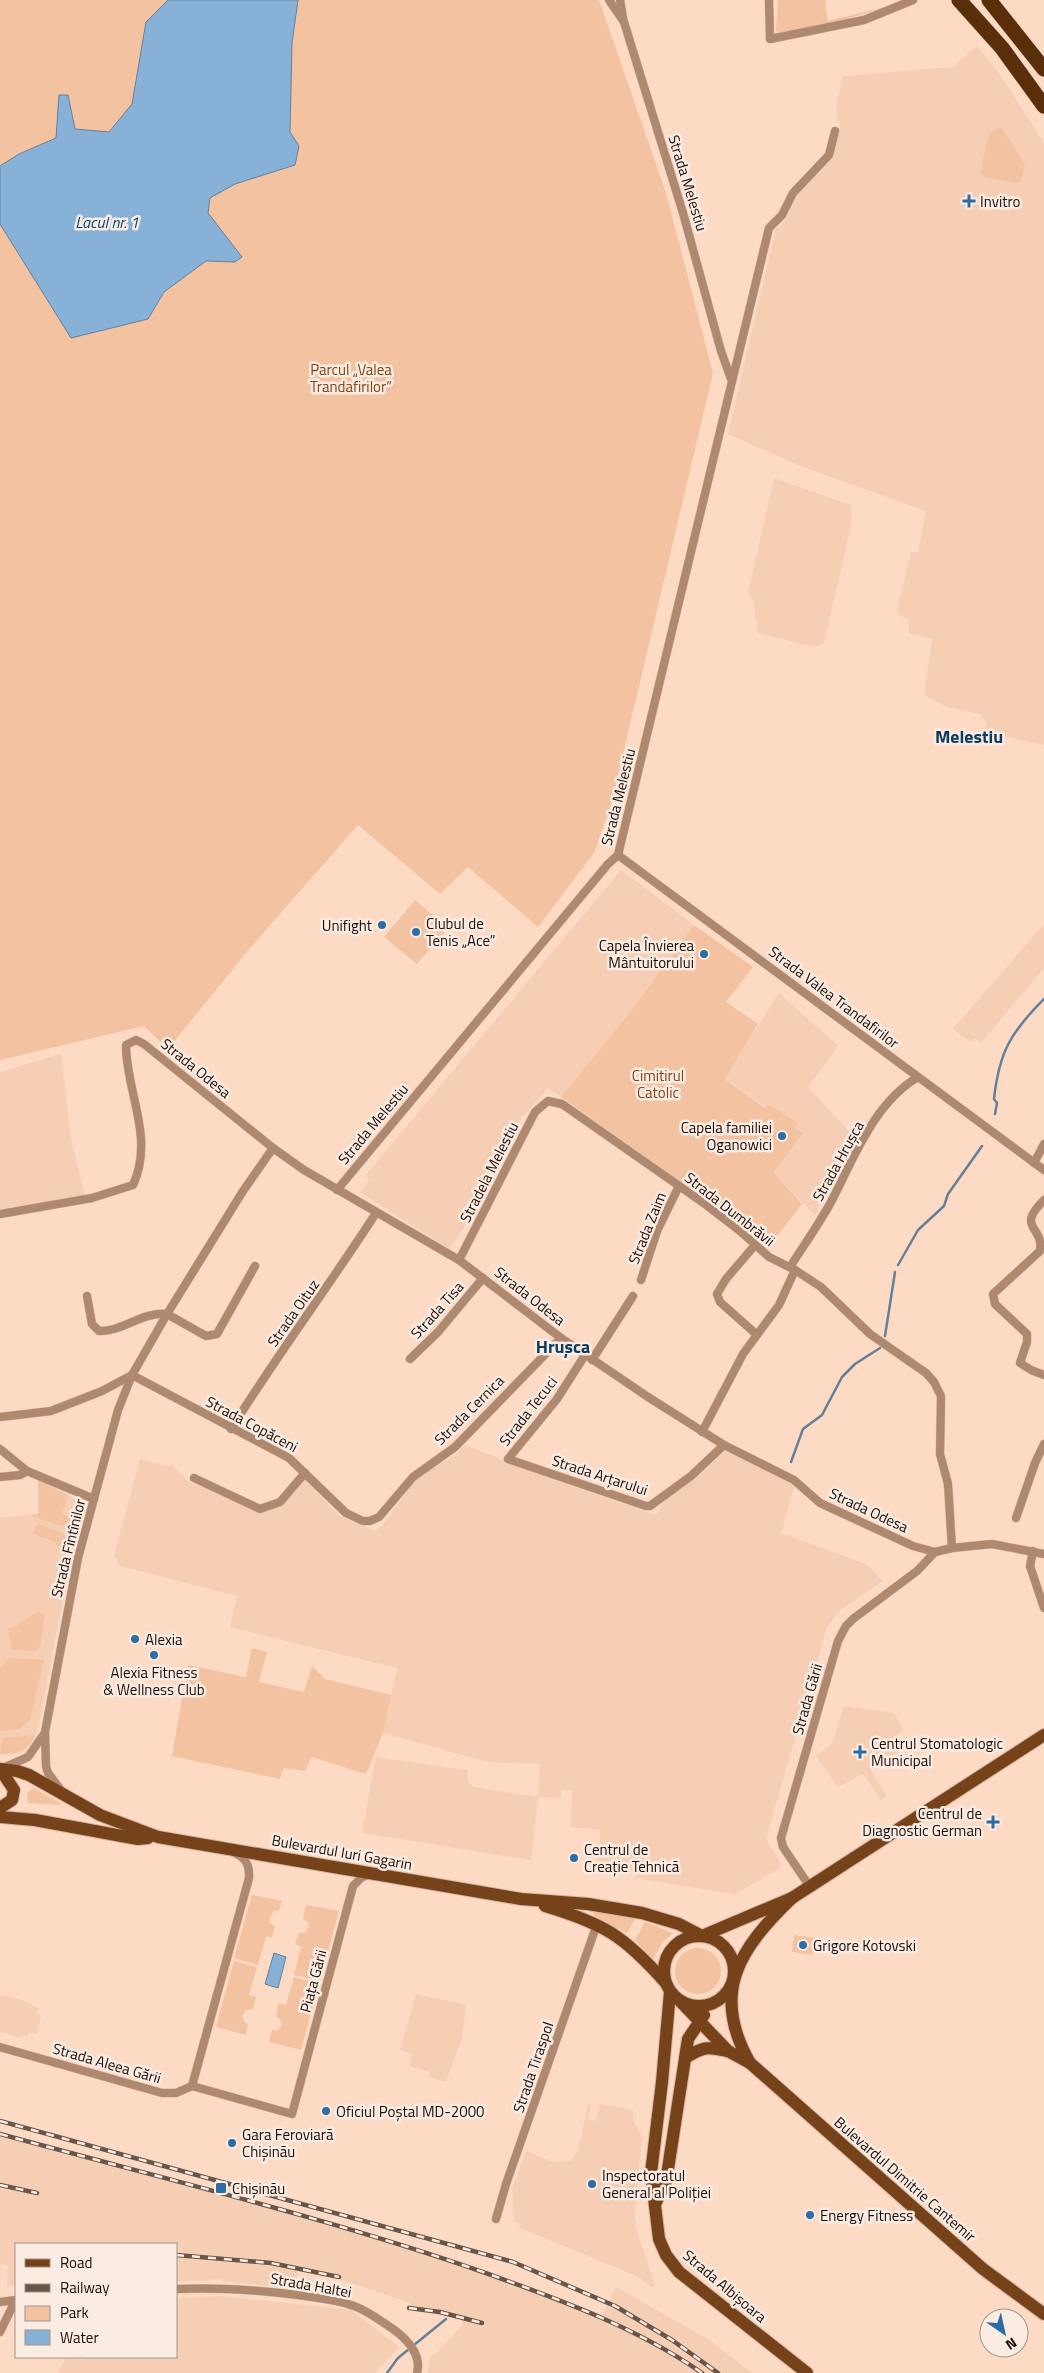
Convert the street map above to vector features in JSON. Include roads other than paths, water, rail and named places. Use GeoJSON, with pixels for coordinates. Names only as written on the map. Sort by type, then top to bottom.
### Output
{"type":"FeatureCollection","features":[{"type":"Feature","properties":{"kind":"highway"},"geometry":{"type":"LineString","coordinates":[[958,0],[1002,48],[1044,106]]}},
{"type":"Feature","properties":{"kind":"highway"},"geometry":{"type":"LineString","coordinates":[[989,0],[1044,69]]}},
{"type":"Feature","properties":{"kind":"main road"},"geometry":{"type":"LineString","coordinates":[[713,2004],[699,2007],[682,2002],[667,1987],[664,1964],[669,1952],[685,1939],[702,1936],[792,1898],[1044,1735]]}},
{"type":"Feature","properties":{"kind":"main road"},"geometry":{"type":"LineString","coordinates":[[0,1769],[14,1790],[12,1800],[0,1808]]}},
{"type":"Feature","properties":{"kind":"main road","name":"Bulevardul Iuri Gagarin"},"geometry":{"type":"LineString","coordinates":[[0,1769],[29,1775],[112,1821],[158,1837],[521,1899],[588,1904],[657,1916],[679,1924],[702,1936]]}},
{"type":"Feature","properties":{"kind":"main road","name":"Bulevardul Iuri Gagarin"},"geometry":{"type":"LineString","coordinates":[[0,1817],[35,1820],[138,1839],[158,1837]]}},
{"type":"Feature","properties":{"kind":"main road"},"geometry":{"type":"LineString","coordinates":[[655,2204],[666,2182],[688,2039],[713,2004],[729,1990],[756,1935],[792,1898]]}},
{"type":"Feature","properties":{"kind":"main road","name":"Bulevardul Iuri Gagarin"},"geometry":{"type":"LineString","coordinates":[[521,1899],[597,1924],[627,1942],[667,1987]]}},
{"type":"Feature","properties":{"kind":"main road"},"geometry":{"type":"LineString","coordinates":[[702,1936],[717,1941],[727,1950],[733,1962],[734,1977]]}},
{"type":"Feature","properties":{"kind":"main road","name":"Bulevardul Dimitrie Cantemir"},"geometry":{"type":"LineString","coordinates":[[734,1977],[732,2004],[734,2032],[750,2063]]}},
{"type":"Feature","properties":{"kind":"main road","name":"Strada Albișoara"},"geometry":{"type":"LineString","coordinates":[[667,1987],[662,2082],[650,2173],[660,2239],[666,2255],[679,2272],[807,2373]]}},
{"type":"Feature","properties":{"kind":"main road","name":"Bulevardul Dimitrie Cantemir"},"geometry":{"type":"LineString","coordinates":[[682,2002],[728,2051],[750,2063],[978,2264],[1044,2314]]}},
{"type":"Feature","properties":{"kind":"main road"},"geometry":{"type":"LineString","coordinates":[[685,2058],[702,2048],[710,2046],[728,2051]]}},
{"type":"Feature","properties":{"kind":"street","name":"Strada Melestiu"},"geometry":{"type":"LineString","coordinates":[[608,0],[624,22],[683,213],[721,352],[731,379]]}},
{"type":"Feature","properties":{"kind":"street"},"geometry":{"type":"LineString","coordinates":[[620,0],[624,22]]}},
{"type":"Feature","properties":{"kind":"street"},"geometry":{"type":"LineString","coordinates":[[769,0],[770,39],[864,20],[913,0]]}},
{"type":"Feature","properties":{"kind":"street","name":"Strada Melestiu"},"geometry":{"type":"LineString","coordinates":[[337,1190],[608,864],[618,855],[731,379],[769,228],[782,215],[793,193],[829,155],[835,131]]}},
{"type":"Feature","properties":{"kind":"street","name":"Strada Valea Trandafirilor"},"geometry":{"type":"LineString","coordinates":[[618,855],[1044,1170]]}},
{"type":"Feature","properties":{"kind":"street","name":"Strada Odesa"},"geometry":{"type":"LineString","coordinates":[[0,1214],[92,1198],[133,1185],[140,1167],[142,1148],[126,1051],[126,1044],[132,1040],[144,1044],[273,1148],[337,1190],[458,1260],[588,1357],[702,1432],[794,1480],[820,1503],[912,1546],[935,1552],[952,1548],[992,1544],[1044,1554]]}},
{"type":"Feature","properties":{"kind":"street","name":"Strada Hrușca"},"geometry":{"type":"LineString","coordinates":[[702,1432],[743,1354],[779,1305],[792,1268],[821,1219],[862,1142],[883,1110],[898,1092],[918,1077]]}},
{"type":"Feature","properties":{"kind":"street","name":"Strada Dumbrăvii"},"geometry":{"type":"LineString","coordinates":[[548,1102],[562,1104],[679,1186],[728,1222],[769,1258],[792,1268],[831,1295],[859,1324],[926,1373],[934,1382],[941,1396],[940,1454],[948,1484],[952,1548]]}},
{"type":"Feature","properties":{"kind":"street","name":"Stradela Melestiu"},"geometry":{"type":"LineString","coordinates":[[458,1260],[536,1112],[548,1102]]}},
{"type":"Feature","properties":{"kind":"street"},"geometry":{"type":"LineString","coordinates":[[1034,1162],[1044,1144]]}},
{"type":"Feature","properties":{"kind":"street","name":"Strada Fîntînilor"},"geometry":{"type":"LineString","coordinates":[[67,1796],[48,1772],[45,1759],[46,1732],[70,1594],[118,1410],[132,1374],[242,1191],[273,1148]]}},
{"type":"Feature","properties":{"kind":"street","name":"Strada Zaim"},"geometry":{"type":"LineString","coordinates":[[640,1280],[660,1223],[679,1186]]}},
{"type":"Feature","properties":{"kind":"street"},"geometry":{"type":"LineString","coordinates":[[1044,1200],[1030,1219],[1030,1225],[1040,1239],[1040,1251],[993,1294],[993,1300],[1002,1312],[1027,1334],[1027,1342],[1020,1363],[1044,1375]]}},
{"type":"Feature","properties":{"kind":"street","name":"Strada Oituz"},"geometry":{"type":"LineString","coordinates":[[231,1429],[255,1390],[331,1282],[376,1213]]}},
{"type":"Feature","properties":{"kind":"street"},"geometry":{"type":"LineString","coordinates":[[755,1245],[726,1279],[717,1294],[720,1302],[756,1334]]}},
{"type":"Feature","properties":{"kind":"street"},"geometry":{"type":"LineString","coordinates":[[87,1296],[92,1324],[99,1331],[146,1315],[168,1314],[206,1336],[213,1337],[217,1334],[254,1266]]}},
{"type":"Feature","properties":{"kind":"street","name":"Strada Tisa"},"geometry":{"type":"LineString","coordinates":[[410,1359],[438,1332],[483,1278]]}},
{"type":"Feature","properties":{"kind":"street"},"geometry":{"type":"LineString","coordinates":[[588,1357],[633,1296]]}},
{"type":"Feature","properties":{"kind":"street","name":"Strada Cernica"},"geometry":{"type":"LineString","coordinates":[[374,1520],[384,1512],[413,1477],[460,1442],[561,1338]]}},
{"type":"Feature","properties":{"kind":"street","name":"Strada Tecuci"},"geometry":{"type":"LineString","coordinates":[[508,1459],[588,1357]]}},
{"type":"Feature","properties":{"kind":"street","name":"Strada Fîntînilor"},"geometry":{"type":"LineString","coordinates":[[0,1417],[51,1410],[102,1391],[132,1374]]}},
{"type":"Feature","properties":{"kind":"street","name":"Strada Copăceni"},"geometry":{"type":"LineString","coordinates":[[132,1374],[231,1429],[289,1458],[346,1513],[363,1521],[374,1520]]}},
{"type":"Feature","properties":{"kind":"street"},"geometry":{"type":"LineString","coordinates":[[1016,1518],[1035,1463],[1044,1444]]}},
{"type":"Feature","properties":{"kind":"street","name":"Strada Arțarului"},"geometry":{"type":"LineString","coordinates":[[508,1459],[650,1506],[688,1478],[724,1445]]}},
{"type":"Feature","properties":{"kind":"street"},"geometry":{"type":"LineString","coordinates":[[0,1448],[27,1471],[94,1499]]}},
{"type":"Feature","properties":{"kind":"street"},"geometry":{"type":"LineString","coordinates":[[0,1477],[20,1475],[27,1471]]}},
{"type":"Feature","properties":{"kind":"street"},"geometry":{"type":"LineString","coordinates":[[194,1478],[260,1509],[280,1502],[305,1473]]}},
{"type":"Feature","properties":{"kind":"street"},"geometry":{"type":"LineString","coordinates":[[1033,1551],[1030,1566],[1044,1608]]}},
{"type":"Feature","properties":{"kind":"street","name":"Strada Gării"},"geometry":{"type":"LineString","coordinates":[[810,1886],[783,1847],[781,1838],[838,1641],[846,1626],[853,1619],[917,1571],[935,1552]]}},
{"type":"Feature","properties":{"kind":"street","name":"Strada Fîntînilor"},"geometry":{"type":"LineString","coordinates":[[0,1769],[28,1757],[34,1752],[46,1732]]}},
{"type":"Feature","properties":{"kind":"street"},"geometry":{"type":"LineString","coordinates":[[192,2086],[249,1878],[248,1864],[244,1858],[226,1849]]}},
{"type":"Feature","properties":{"kind":"street","name":"Piața Gării"},"geometry":{"type":"LineString","coordinates":[[192,2086],[292,2114],[353,1886],[362,1877],[381,1875]]}},
{"type":"Feature","properties":{"kind":"street","name":"Strada Tiraspol"},"geometry":{"type":"LineString","coordinates":[[496,2219],[506,2184],[597,1924]]}},
{"type":"Feature","properties":{"kind":"street","name":"Strada Aleea Gării"},"geometry":{"type":"LineString","coordinates":[[0,2048],[162,2093],[176,2093],[192,2086]]}},
{"type":"Feature","properties":{"kind":"street","name":"Strada Haltei"},"geometry":{"type":"LineString","coordinates":[[178,2289],[231,2288],[346,2303],[367,2312],[404,2337],[417,2358],[417,2373]]}},
{"type":"Feature","properties":{"kind":"street"},"geometry":{"type":"LineString","coordinates":[[0,2302],[15,2301],[0,2332]]}},
{"type":"Feature","properties":{"kind":"water","name":"Lacul nr. 1"},"geometry":{"type":"Polygon","coordinates":[[[168,0],[298,0],[292,43],[290,132],[299,146],[295,165],[235,184],[210,198],[208,213],[242,257],[235,262],[206,261],[164,292],[148,319],[71,338],[0,224],[0,166],[19,154],[56,138],[59,95],[68,95],[75,129],[109,132],[132,104],[146,22],[168,0]]]}},
{"type":"Feature","properties":{"kind":"water"},"geometry":{"type":"Polygon","coordinates":[[[274,1953],[286,1957],[278,1988],[265,1984],[274,1953]]]}},
{"type":"Feature","properties":{"kind":"waterway"},"geometry":{"type":"LineString","coordinates":[[995,1114],[997,1103],[994,1099],[996,1083],[1003,1055],[1023,1022],[1044,999]]}},
{"type":"Feature","properties":{"kind":"waterway"},"geometry":{"type":"LineString","coordinates":[[898,1265],[918,1230],[944,1206],[948,1194],[982,1146]]}},
{"type":"Feature","properties":{"kind":"waterway"},"geometry":{"type":"LineString","coordinates":[[885,1336],[895,1272]]}},
{"type":"Feature","properties":{"kind":"waterway"},"geometry":{"type":"LineString","coordinates":[[791,1462],[803,1429],[822,1415],[842,1377],[855,1364],[880,1348]]}},
{"type":"Feature","properties":{"kind":"waterway"},"geometry":{"type":"LineString","coordinates":[[387,2373],[398,2358],[446,2319]]}},
{"type":"Feature","properties":{"kind":"railway"},"geometry":{"type":"LineString","coordinates":[[0,2121],[513,2262],[615,2306],[672,2340],[718,2373]]}},
{"type":"Feature","properties":{"kind":"railway"},"geometry":{"type":"LineString","coordinates":[[0,2134],[364,2233],[483,2272],[596,2315],[650,2342],[702,2373]]}},
{"type":"Feature","properties":{"kind":"railway"},"geometry":{"type":"LineString","coordinates":[[0,2185],[37,2193]]}},
{"type":"Feature","properties":{"kind":"railway"},"geometry":{"type":"LineString","coordinates":[[178,2255],[271,2263],[339,2277]]}},
{"type":"Feature","properties":{"kind":"railway"},"geometry":{"type":"LineString","coordinates":[[409,2308],[440,2312],[482,2323]]}},
{"type":"Feature","properties":{"kind":"place","name":"Invitro"},"geometry":{"type":"Point","coordinates":[969,201]}},
{"type":"Feature","properties":{"kind":"place","name":"Unifight"},"geometry":{"type":"Point","coordinates":[382,925]}},
{"type":"Feature","properties":{"kind":"place","name":"Clubul de Tenis „Ace”"},"geometry":{"type":"Point","coordinates":[416,932]}},
{"type":"Feature","properties":{"kind":"place","name":"Capela Învierea Mântuitorului"},"geometry":{"type":"Point","coordinates":[704,954]}},
{"type":"Feature","properties":{"kind":"place","name":"Capela familiei Oganowici"},"geometry":{"type":"Point","coordinates":[782,1136]}},
{"type":"Feature","properties":{"kind":"place","name":"Alexia"},"geometry":{"type":"Point","coordinates":[135,1639]}},
{"type":"Feature","properties":{"kind":"place","name":"Alexia Fitness & Wellness Club"},"geometry":{"type":"Point","coordinates":[154,1655]}},
{"type":"Feature","properties":{"kind":"place","name":"Centrul Stomatologic Municipal"},"geometry":{"type":"Point","coordinates":[860,1752]}},
{"type":"Feature","properties":{"kind":"place","name":"Centrul de Diagnostic German"},"geometry":{"type":"Point","coordinates":[993,1822]}},
{"type":"Feature","properties":{"kind":"place","name":"Centrul de Creație Tehnică"},"geometry":{"type":"Point","coordinates":[574,1858]}},
{"type":"Feature","properties":{"kind":"place","name":"Grigore Kotovski"},"geometry":{"type":"Point","coordinates":[803,1945]}},
{"type":"Feature","properties":{"kind":"place","name":"Oficiul Poștal MD-2000"},"geometry":{"type":"Point","coordinates":[326,2111]}},
{"type":"Feature","properties":{"kind":"place","name":"Gara Feroviară Chișinău"},"geometry":{"type":"Point","coordinates":[232,2143]}},
{"type":"Feature","properties":{"kind":"place","name":"Inspectoratul General al Poliției"},"geometry":{"type":"Point","coordinates":[592,2184]}},
{"type":"Feature","properties":{"kind":"place","name":"Chișinău"},"geometry":{"type":"Point","coordinates":[221,2188]}},
{"type":"Feature","properties":{"kind":"place","name":"Energy Fitness"},"geometry":{"type":"Point","coordinates":[810,2215]}},
{"type":"Feature","properties":{"kind":"district","name":"Melestiu"},"geometry":{"type":"Point","coordinates":[969,736]}},
{"type":"Feature","properties":{"kind":"district","name":"Hrușca"},"geometry":{"type":"Point","coordinates":[563,1346]}},
{"type":"Feature","properties":{"kind":"park label","name":"Parcul „Valea Trandafirilor”"},"geometry":{"type":"Point","coordinates":[351,378]}},
{"type":"Feature","properties":{"kind":"park label","name":"Cimitirul Catolic"},"geometry":{"type":"Point","coordinates":[658,1084]}}]}
